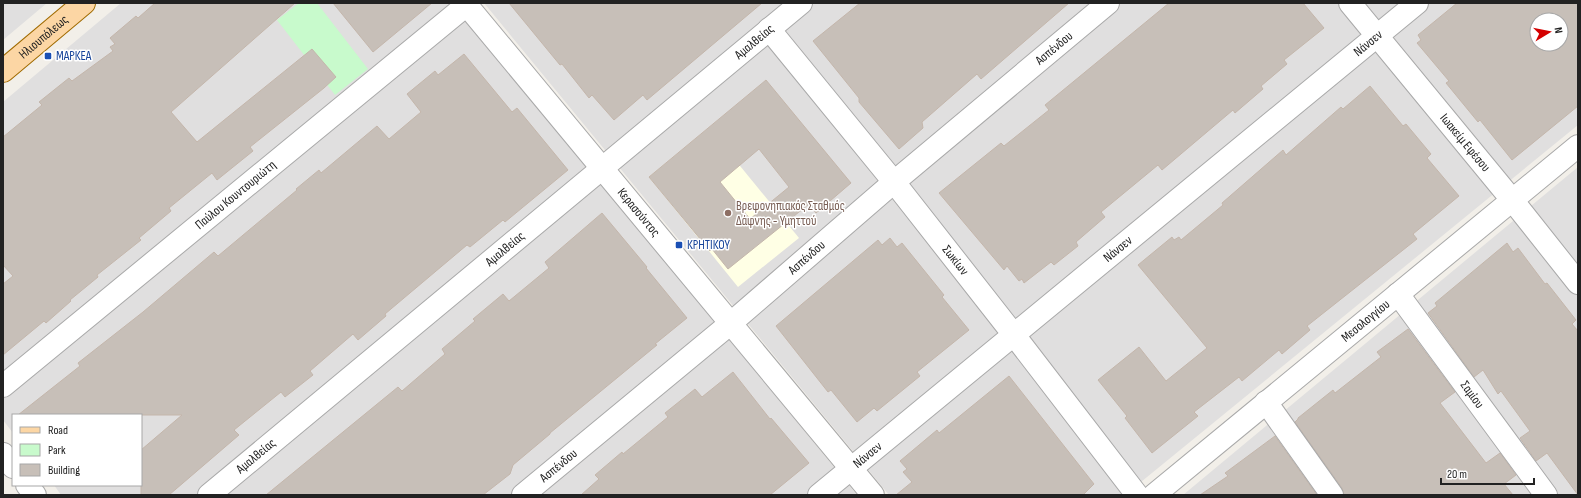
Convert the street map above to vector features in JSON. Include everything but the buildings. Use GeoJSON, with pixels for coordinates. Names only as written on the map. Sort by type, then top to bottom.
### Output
{"type":"FeatureCollection","features":[{"type":"Feature","properties":{"kind":"main road","name":"Ηλιουπόλεως"},"geometry":{"type":"LineString","coordinates":[[3,71],[84,3]]}},
{"type":"Feature","properties":{"kind":"street","name":"Αμαλθείας"},"geometry":{"type":"LineString","coordinates":[[208,495],[801,3]]}},
{"type":"Feature","properties":{"kind":"street","name":"Ασπένδου"},"geometry":{"type":"LineString","coordinates":[[523,495],[731,323],[894,182],[1108,3]]}},
{"type":"Feature","properties":{"kind":"street","name":"Ιωακείμ Εφέσου"},"geometry":{"type":"LineString","coordinates":[[1350,3],[1513,201],[1578,283]]}},
{"type":"Feature","properties":{"kind":"street","name":"Νάνσεν"},"geometry":{"type":"LineString","coordinates":[[819,495],[1417,3]]}},
{"type":"Feature","properties":{"kind":"street","name":"Κερασούντος"},"geometry":{"type":"LineString","coordinates":[[467,4],[873,495]]}},
{"type":"Feature","properties":{"kind":"street","name":"Παύλου Κουντουριώτη"},"geometry":{"type":"LineString","coordinates":[[3,386],[467,4]]}},
{"type":"Feature","properties":{"kind":"street","name":"Σωκίων"},"geometry":{"type":"LineString","coordinates":[[769,29],[894,182],[1137,495]]}},
{"type":"Feature","properties":{"kind":"street","name":"Μεσολογγίου"},"geometry":{"type":"LineString","coordinates":[[1154,495],[1578,146]]}},
{"type":"Feature","properties":{"kind":"street","name":"Σαμίου"},"geometry":{"type":"LineString","coordinates":[[1398,294],[1546,495]]}},
{"type":"Feature","properties":{"kind":"street"},"geometry":{"type":"LineString","coordinates":[[1266,402],[1332,495]]}},
{"type":"Feature","properties":{"kind":"street"},"geometry":{"type":"LineString","coordinates":[[3,454],[12,466]]}},
{"type":"Feature","properties":{"kind":"street"},"geometry":{"type":"LineString","coordinates":[[28,486],[35,495]]}},
{"type":"Feature","properties":{"kind":"shaded area"},"geometry":{"type":"Polygon","coordinates":[[[3,3],[47,3],[3,40],[3,3]]]}},
{"type":"Feature","properties":{"kind":"shaded area"},"geometry":{"type":"Polygon","coordinates":[[[121,3],[453,3],[857,495],[61,495],[55,486],[142,486],[142,414],[12,414],[12,432],[3,420],[3,102],[121,3]]]}},
{"type":"Feature","properties":{"kind":"shaded area"},"geometry":{"type":"Polygon","coordinates":[[[484,3],[1578,3],[1578,125],[1125,495],[889,495],[484,3]]]}},
{"type":"Feature","properties":{"kind":"shaded area","name":"Βρεφονηπιακός Σταθμός Δάφνης - Υμηττού"},"geometry":{"type":"Polygon","coordinates":[[[709,128],[799,238],[738,287],[649,177],[709,128]]]}},
{"type":"Feature","properties":{"kind":"shaded area"},"geometry":{"type":"Polygon","coordinates":[[[1578,167],[1578,495],[1183,495],[1578,167]]]}},
{"type":"Feature","properties":{"kind":"green space"},"geometry":{"type":"Polygon","coordinates":[[[299,3],[317,3],[368,69],[335,95],[277,20],[299,3]]]}},
{"type":"Feature","properties":{"kind":"place","name":"ΜΑΡΚΕΑ"},"geometry":{"type":"Point","coordinates":[48,56]}},
{"type":"Feature","properties":{"kind":"place","name":"Βρεφονηπιακός Σταθμός Δάφνης - Υμηττού"},"geometry":{"type":"Point","coordinates":[728,213]}},
{"type":"Feature","properties":{"kind":"place","name":"ΚΡΗΤΙΚΟΥ"},"geometry":{"type":"Point","coordinates":[679,245]}}]}
